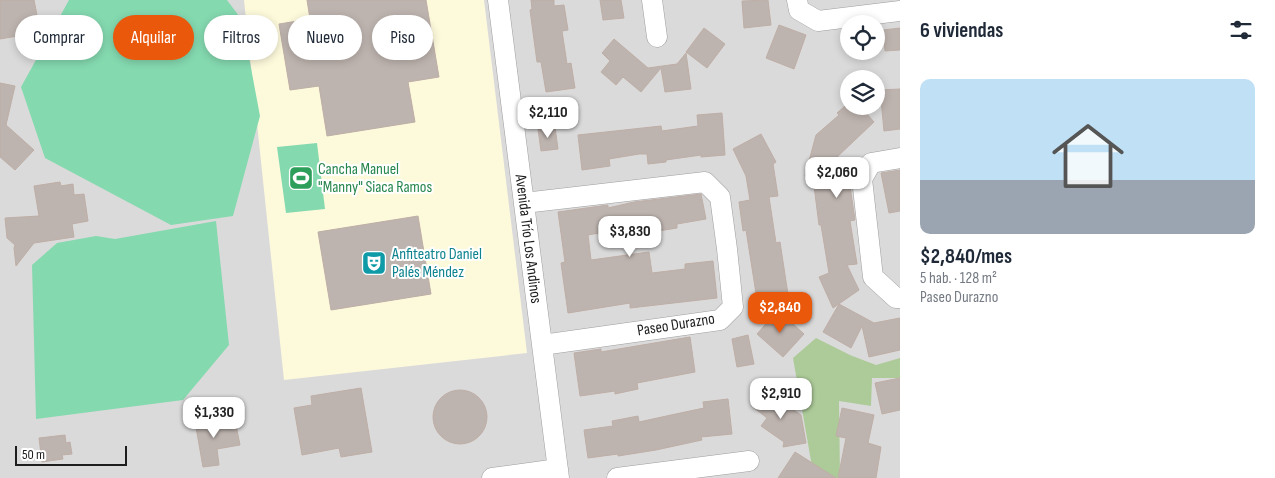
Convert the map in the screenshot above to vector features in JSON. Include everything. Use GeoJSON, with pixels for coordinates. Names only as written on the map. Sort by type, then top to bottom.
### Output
{"type":"FeatureCollection","features":[{"type":"Feature","properties":{"kind":"street","name":"Avenida Trío Los Andinos"},"geometry":{"type":"LineString","coordinates":[[498,0],[559,473]]}},
{"type":"Feature","properties":{"kind":"street"},"geometry":{"type":"LineString","coordinates":[[652,0],[657,37]]}},
{"type":"Feature","properties":{"kind":"street"},"geometry":{"type":"LineString","coordinates":[[797,0],[799,10],[818,21],[900,11]]}},
{"type":"Feature","properties":{"kind":"street"},"geometry":{"type":"LineString","coordinates":[[900,158],[871,163],[862,179],[873,277],[896,298],[900,298]]}},
{"type":"Feature","properties":{"kind":"street","name":"Paseo Durazno"},"geometry":{"type":"LineString","coordinates":[[524,203],[705,182],[720,197],[727,249],[733,307],[720,320],[542,345]]}},
{"type":"Feature","properties":{"kind":"street"},"geometry":{"type":"LineString","coordinates":[[617,478],[749,461]]}},
{"type":"Feature","properties":{"kind":"street"},"geometry":{"type":"LineString","coordinates":[[492,478],[559,473]]}},
{"type":"Feature","properties":{"kind":"shaded area"},"geometry":{"type":"Polygon","coordinates":[[[0,0],[900,0],[900,478],[0,478],[0,0]]]}},
{"type":"Feature","properties":{"kind":"shaded area"},"geometry":{"type":"Polygon","coordinates":[[[244,0],[484,0],[527,353],[284,380],[250,60],[278,60],[278,15],[246,15],[244,0]]]}},
{"type":"Feature","properties":{"kind":"green space"},"geometry":{"type":"Polygon","coordinates":[[[69,0],[227,0],[238,15],[204,15],[204,60],[250,60],[260,116],[233,216],[171,225],[45,158],[21,87],[36,60],[103,60],[103,15],[61,15],[69,0]]]}},
{"type":"Feature","properties":{"kind":"green space","name":"Cancha Manuel \"Manny\" Siaca Ramos"},"geometry":{"type":"Polygon","coordinates":[[[317,143],[325,209],[286,213],[277,147],[317,143]]]}},
{"type":"Feature","properties":{"kind":"green space"},"geometry":{"type":"Polygon","coordinates":[[[216,221],[229,345],[183,400],[36,419],[32,265],[57,243],[96,236],[115,239],[216,221]]]}},
{"type":"Feature","properties":{"kind":"green space"},"geometry":{"type":"Polygon","coordinates":[[[816,338],[850,355],[876,365],[900,358],[900,378],[872,378],[871,406],[839,401],[840,478],[814,478],[793,358],[816,338]]]}},
{"type":"Feature","properties":{"kind":"building"},"geometry":{"type":"Polygon","coordinates":[[[0,0],[34,0],[37,15],[15,15],[15,36],[0,39],[0,0]]]}},
{"type":"Feature","properties":{"kind":"building"},"geometry":{"type":"Polygon","coordinates":[[[307,0],[426,0],[429,15],[372,15],[372,60],[433,60],[433,41],[439,77],[408,82],[415,122],[327,136],[319,86],[290,90],[279,24],[288,23],[288,60],[362,60],[362,15],[309,15],[307,0]]]}},
{"type":"Feature","properties":{"kind":"building"},"geometry":{"type":"Polygon","coordinates":[[[531,0],[554,0],[554,6],[564,5],[568,30],[562,31],[567,64],[571,63],[575,88],[546,92],[541,62],[537,62],[530,10],[532,9],[531,0]]]}},
{"type":"Feature","properties":{"kind":"building"},"geometry":{"type":"Polygon","coordinates":[[[600,0],[621,0],[624,18],[603,20],[600,0]]]}},
{"type":"Feature","properties":{"kind":"building"},"geometry":{"type":"Polygon","coordinates":[[[768,0],[771,25],[744,28],[742,1],[768,0]]]}},
{"type":"Feature","properties":{"kind":"building"},"geometry":{"type":"Polygon","coordinates":[[[779,25],[806,35],[794,69],[766,58],[779,25]]]}},
{"type":"Feature","properties":{"kind":"building"},"geometry":{"type":"Polygon","coordinates":[[[704,28],[725,44],[707,68],[686,52],[704,28]]]}},
{"type":"Feature","properties":{"kind":"building"},"geometry":{"type":"Polygon","coordinates":[[[900,28],[900,50],[885,51],[885,30],[900,28]]]}},
{"type":"Feature","properties":{"kind":"building"},"geometry":{"type":"Polygon","coordinates":[[[614,39],[648,68],[677,64],[686,53],[691,89],[665,92],[661,68],[641,92],[623,77],[616,85],[601,72],[610,61],[602,53],[614,39]]]}},
{"type":"Feature","properties":{"kind":"building"},"geometry":{"type":"Polygon","coordinates":[[[0,83],[15,86],[6,125],[34,150],[15,170],[0,157],[0,83]]]}},
{"type":"Feature","properties":{"kind":"building"},"geometry":{"type":"Polygon","coordinates":[[[900,89],[900,129],[884,131],[882,115],[885,115],[885,90],[900,89]]]}},
{"type":"Feature","properties":{"kind":"building"},"geometry":{"type":"Polygon","coordinates":[[[840,110],[840,115],[868,115],[874,122],[836,158],[846,161],[839,188],[850,186],[855,220],[850,221],[857,264],[847,265],[859,290],[833,308],[819,277],[829,273],[821,225],[819,225],[813,178],[805,176],[816,135],[839,115],[837,113],[840,110]]]}},
{"type":"Feature","properties":{"kind":"building"},"geometry":{"type":"Polygon","coordinates":[[[722,113],[725,155],[701,157],[701,155],[648,164],[647,154],[639,154],[609,159],[610,166],[582,170],[578,135],[661,126],[662,131],[698,126],[697,115],[722,113]]]}},
{"type":"Feature","properties":{"kind":"building"},"geometry":{"type":"Polygon","coordinates":[[[555,127],[558,149],[541,151],[538,129],[555,127]]]}},
{"type":"Feature","properties":{"kind":"building"},"geometry":{"type":"Polygon","coordinates":[[[761,134],[776,162],[773,164],[778,196],[769,197],[776,243],[780,242],[789,301],[758,306],[746,230],[743,231],[739,202],[750,200],[746,176],[733,149],[761,134]]]}},
{"type":"Feature","properties":{"kind":"building"},"geometry":{"type":"Polygon","coordinates":[[[900,170],[900,211],[889,213],[881,173],[900,170]]]}},
{"type":"Feature","properties":{"kind":"building"},"geometry":{"type":"Polygon","coordinates":[[[60,182],[61,186],[73,184],[74,195],[84,194],[88,221],[72,224],[74,237],[34,243],[16,266],[15,245],[7,238],[5,218],[39,216],[34,186],[60,182]]]}},
{"type":"Feature","properties":{"kind":"building"},"geometry":{"type":"Polygon","coordinates":[[[701,194],[706,219],[677,224],[677,228],[652,232],[651,224],[588,235],[591,260],[649,252],[652,273],[685,269],[685,264],[713,261],[717,298],[630,308],[630,303],[568,313],[561,263],[565,262],[558,212],[608,205],[608,208],[634,202],[701,194]]]}},
{"type":"Feature","properties":{"kind":"building","name":"Anfiteatro Daniel Palés Méndez"},"geometry":{"type":"Polygon","coordinates":[[[418,216],[431,294],[331,310],[318,232],[418,216]]]}},
{"type":"Feature","properties":{"kind":"building"},"geometry":{"type":"Polygon","coordinates":[[[839,304],[874,323],[900,318],[900,350],[869,357],[862,326],[851,348],[823,332],[839,304]]]}},
{"type":"Feature","properties":{"kind":"building"},"geometry":{"type":"Polygon","coordinates":[[[778,310],[804,334],[783,357],[757,334],[778,310]]]}},
{"type":"Feature","properties":{"kind":"building"},"geometry":{"type":"Polygon","coordinates":[[[748,335],[754,364],[737,367],[732,339],[748,335]]]}},
{"type":"Feature","properties":{"kind":"building"},"geometry":{"type":"Polygon","coordinates":[[[690,337],[695,372],[637,383],[638,389],[615,394],[615,391],[580,396],[574,353],[601,349],[601,352],[690,337]]]}},
{"type":"Feature","properties":{"kind":"building"},"geometry":{"type":"Polygon","coordinates":[[[900,378],[900,410],[882,414],[875,383],[900,378]]]}},
{"type":"Feature","properties":{"kind":"building"},"geometry":{"type":"Polygon","coordinates":[[[361,388],[372,452],[341,457],[339,448],[302,455],[294,408],[312,405],[311,396],[361,388]]]}},
{"type":"Feature","properties":{"kind":"building"},"geometry":{"type":"Polygon","coordinates":[[[455,390],[465,390],[475,394],[483,402],[487,417],[483,432],[475,440],[465,444],[455,444],[445,440],[437,432],[433,422],[433,412],[437,402],[445,394],[455,390]]]}},
{"type":"Feature","properties":{"kind":"building"},"geometry":{"type":"Polygon","coordinates":[[[765,390],[801,415],[806,443],[783,447],[784,442],[761,426],[767,418],[753,407],[765,390]]]}},
{"type":"Feature","properties":{"kind":"building"},"geometry":{"type":"Polygon","coordinates":[[[728,399],[732,434],[701,437],[702,440],[656,450],[618,456],[618,454],[588,458],[584,430],[613,426],[612,421],[638,416],[639,422],[704,408],[703,402],[728,399]]]}},
{"type":"Feature","properties":{"kind":"building"},"geometry":{"type":"Polygon","coordinates":[[[842,408],[874,415],[868,443],[881,447],[876,478],[838,478],[846,438],[836,436],[842,408]]]}},
{"type":"Feature","properties":{"kind":"building"},"geometry":{"type":"Polygon","coordinates":[[[210,413],[213,428],[236,425],[240,445],[217,449],[219,465],[203,467],[194,416],[210,413]]]}},
{"type":"Feature","properties":{"kind":"building"},"geometry":{"type":"Polygon","coordinates":[[[65,435],[66,443],[70,442],[72,454],[62,455],[63,459],[42,462],[39,438],[65,435]]]}},
{"type":"Feature","properties":{"kind":"building"},"geometry":{"type":"Polygon","coordinates":[[[795,452],[836,478],[778,478],[795,452]]]}},
{"type":"Feature","properties":{"kind":"place","name":"Cancha Manuel \"Manny\" Siaca Ramos"},"geometry":{"type":"Point","coordinates":[301,178]}},
{"type":"Feature","properties":{"kind":"place","name":"Anfiteatro Daniel Palés Méndez"},"geometry":{"type":"Point","coordinates":[374,263]}}]}
